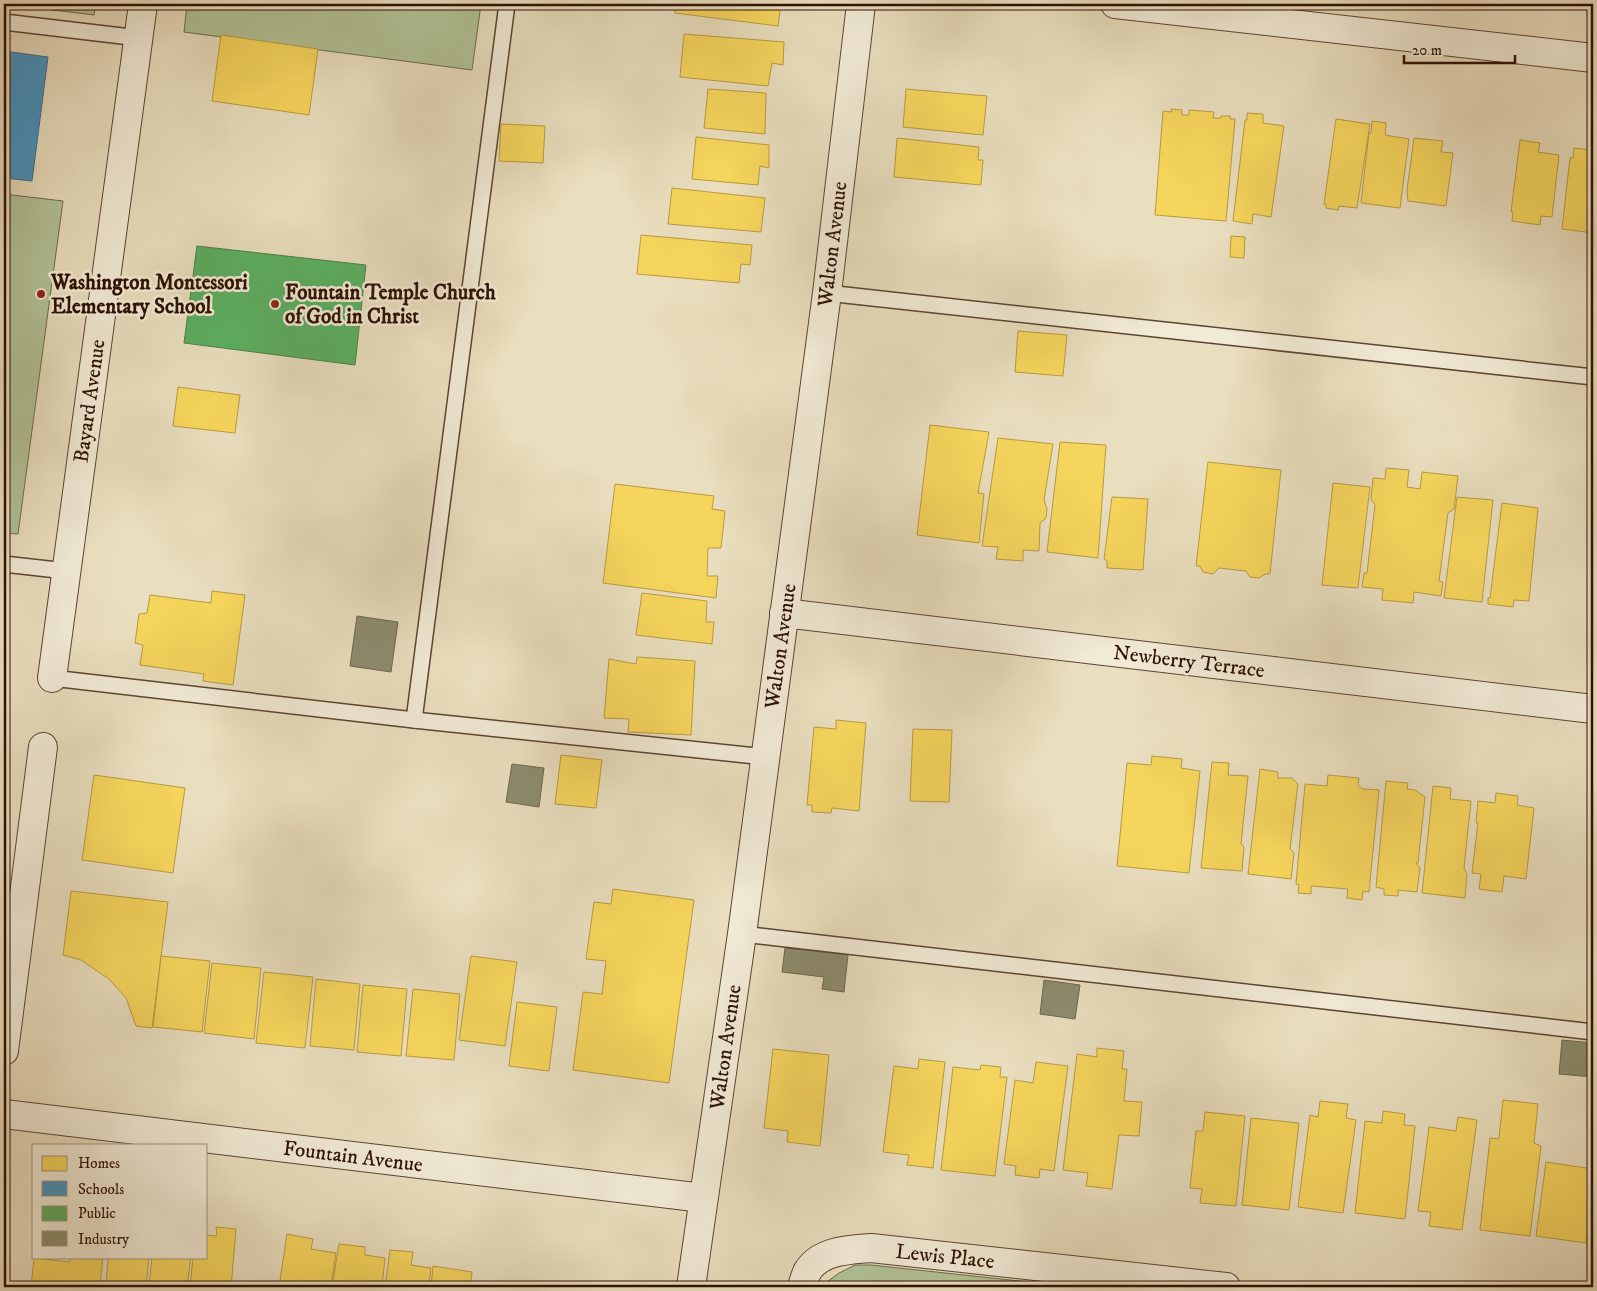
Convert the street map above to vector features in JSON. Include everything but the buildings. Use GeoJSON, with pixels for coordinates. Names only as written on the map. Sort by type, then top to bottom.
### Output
{"type":"FeatureCollection","features":[{"type":"Feature","properties":{"kind":"street","name":"Bayard Avenue"},"geometry":{"type":"LineString","coordinates":[[52,678],[143,4]]}},
{"type":"Feature","properties":{"kind":"street","name":"Walton Avenue"},"geometry":{"type":"LineString","coordinates":[[691,1287],[742,934],[827,293],[861,4]]}},
{"type":"Feature","properties":{"kind":"street"},"geometry":{"type":"LineString","coordinates":[[1114,4],[1172,7],[1593,58]]}},
{"type":"Feature","properties":{"kind":"street","name":"Newberry Terrace"},"geometry":{"type":"LineString","coordinates":[[784,612],[1593,709]]}},
{"type":"Feature","properties":{"kind":"street"},"geometry":{"type":"LineString","coordinates":[[4,1051],[44,748]]}},
{"type":"Feature","properties":{"kind":"street","name":"Fountain Avenue"},"geometry":{"type":"LineString","coordinates":[[4,1114],[703,1198]]}},
{"type":"Feature","properties":{"kind":"street","name":"Lewis Place"},"geometry":{"type":"LineString","coordinates":[[802,1287],[808,1271],[821,1258],[838,1252],[871,1248],[1226,1287]]}},
{"type":"Feature","properties":{"kind":"lane"},"geometry":{"type":"LineString","coordinates":[[414,720],[507,4]]}},
{"type":"Feature","properties":{"kind":"lane"},"geometry":{"type":"LineString","coordinates":[[4,22],[139,38]]}},
{"type":"Feature","properties":{"kind":"lane"},"geometry":{"type":"LineString","coordinates":[[827,293],[1593,377]]}},
{"type":"Feature","properties":{"kind":"lane"},"geometry":{"type":"LineString","coordinates":[[4,564],[66,571]]}},
{"type":"Feature","properties":{"kind":"lane"},"geometry":{"type":"LineString","coordinates":[[52,678],[414,720],[765,757]]}},
{"type":"Feature","properties":{"kind":"lane"},"geometry":{"type":"LineString","coordinates":[[742,934],[1593,1032]]}},
{"type":"Feature","properties":{"kind":"green space"},"geometry":{"type":"Polygon","coordinates":[[[4,4],[96,4],[94,15],[4,4]]]}},
{"type":"Feature","properties":{"kind":"green space"},"geometry":{"type":"Polygon","coordinates":[[[187,4],[481,4],[472,70],[184,32],[187,4]]]}},
{"type":"Feature","properties":{"kind":"green space"},"geometry":{"type":"Polygon","coordinates":[[[4,194],[63,201],[18,534],[4,533],[4,194]]]}},
{"type":"Feature","properties":{"kind":"green space"},"geometry":{"type":"Polygon","coordinates":[[[855,1265],[871,1265],[1075,1287],[820,1287],[839,1273],[855,1265]]]}},
{"type":"Feature","properties":{"kind":"place","name":"Washington Montessori Elementary School"},"geometry":{"type":"Point","coordinates":[41,294]}},
{"type":"Feature","properties":{"kind":"place","name":"Fountain Temple Church of God in Christ"},"geometry":{"type":"Point","coordinates":[275,304]}}]}
